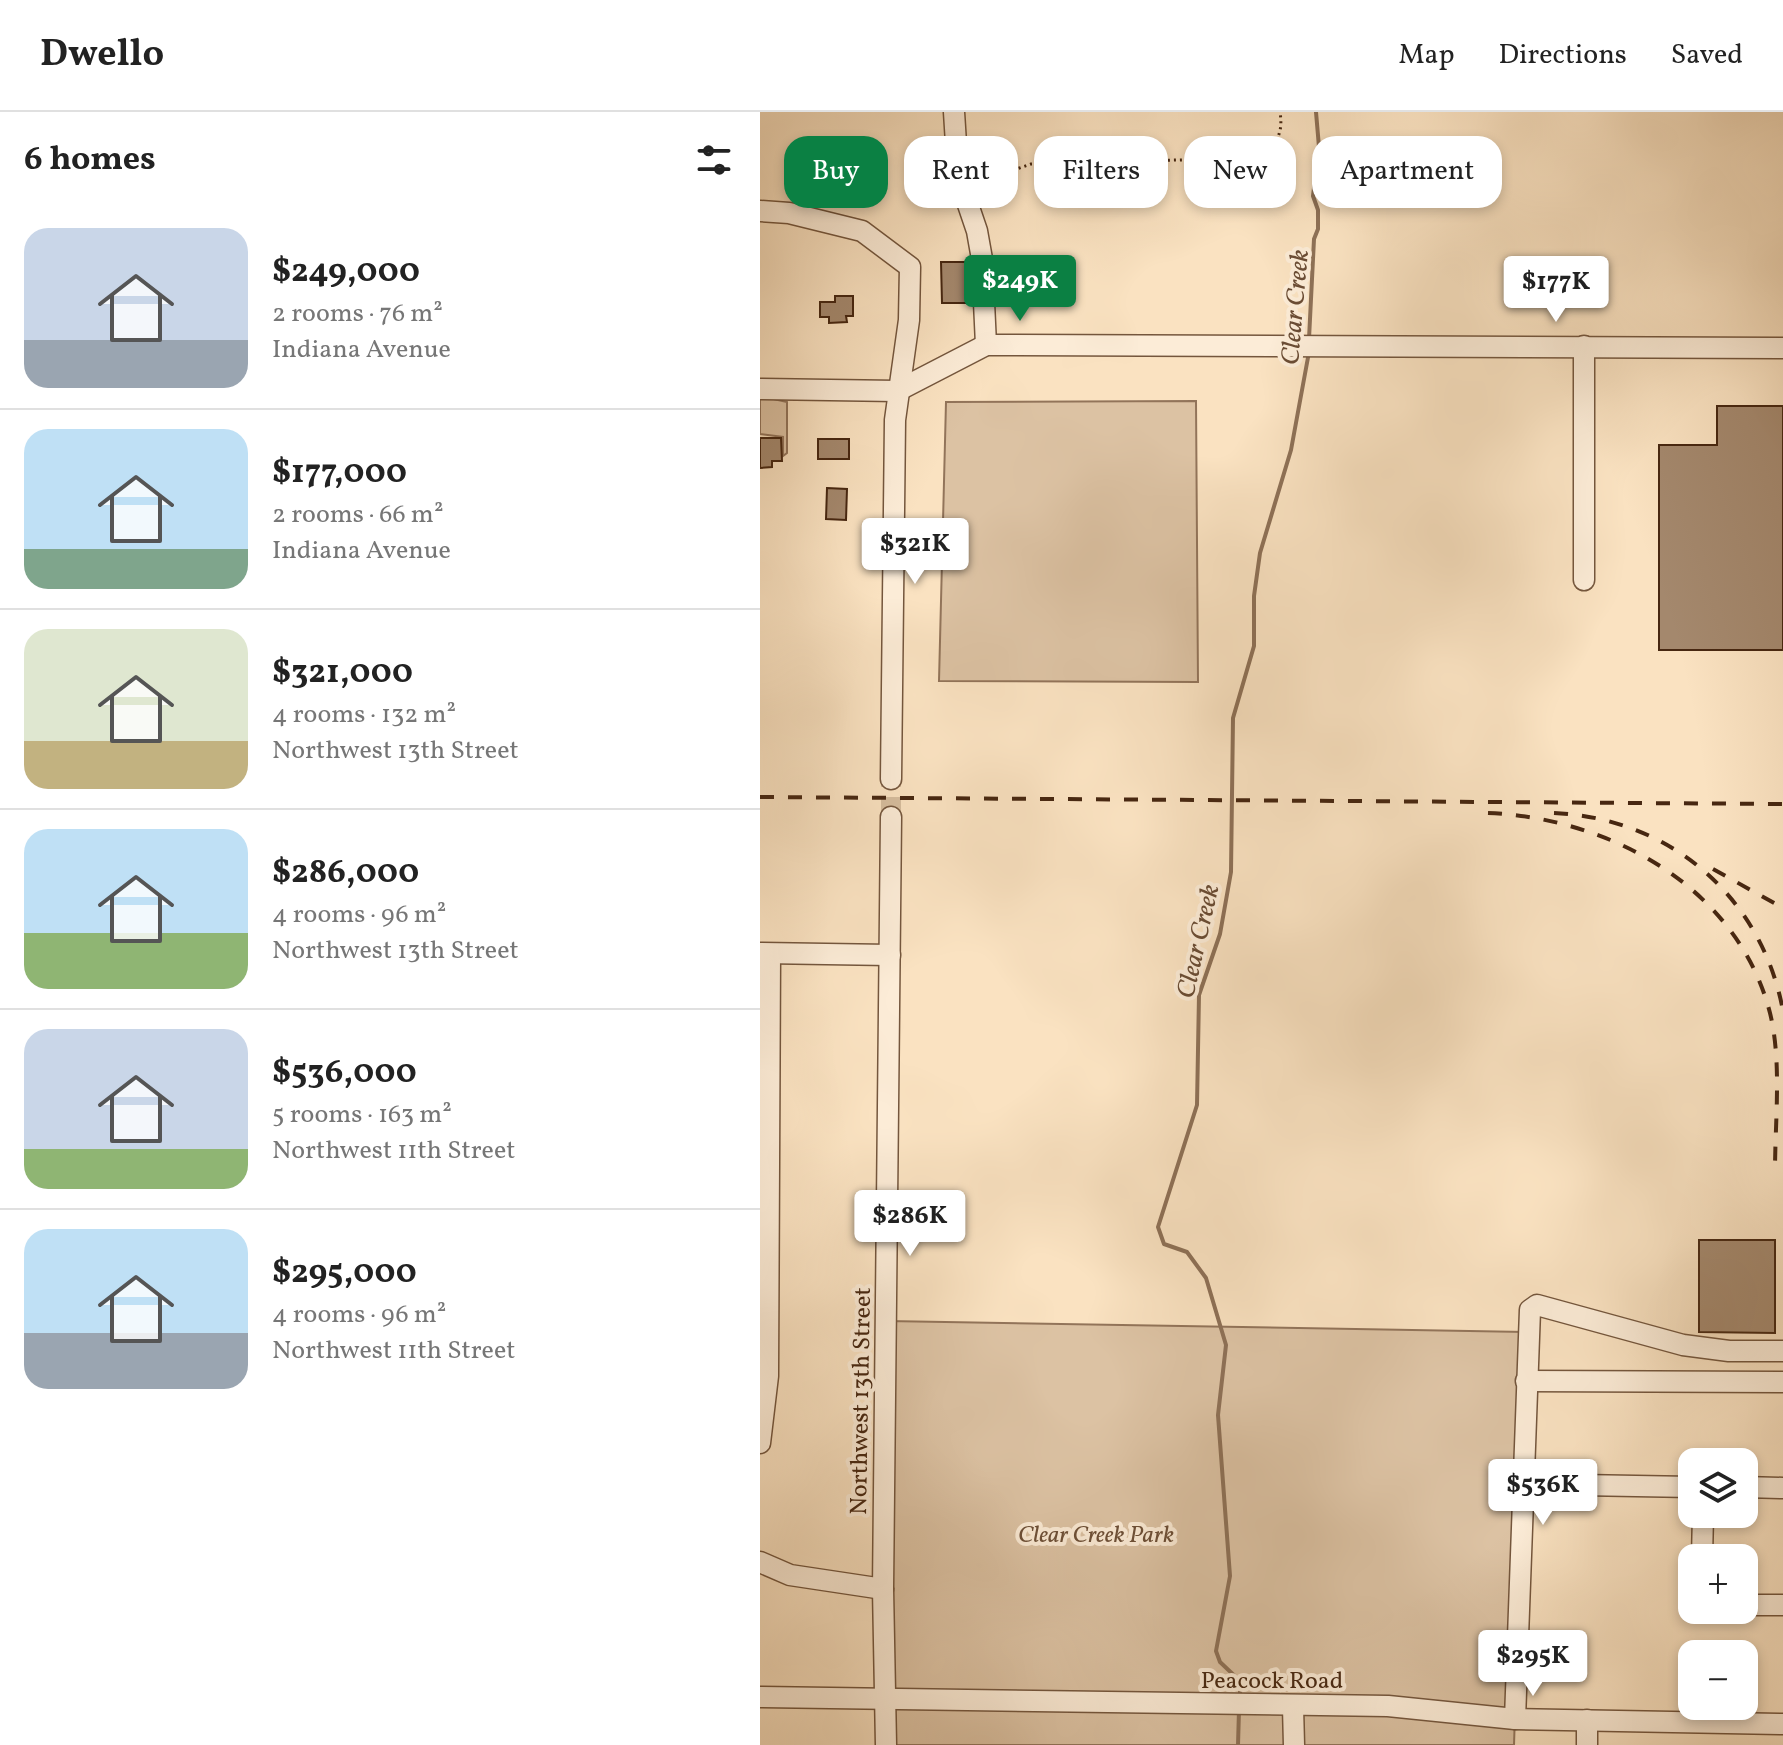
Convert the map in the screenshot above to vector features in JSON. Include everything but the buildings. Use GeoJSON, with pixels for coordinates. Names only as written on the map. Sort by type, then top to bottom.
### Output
{"type":"FeatureCollection","features":[{"type":"Feature","properties":{"kind":"street"},"geometry":{"type":"LineString","coordinates":[[954,112],[955,136]]}},
{"type":"Feature","properties":{"kind":"street"},"geometry":{"type":"LineString","coordinates":[[968,208],[977,231],[982,259],[986,345]]}},
{"type":"Feature","properties":{"kind":"street"},"geometry":{"type":"LineString","coordinates":[[760,211],[789,213],[862,231],[910,267],[909,320],[897,391],[891,779]]}},
{"type":"Feature","properties":{"kind":"street"},"geometry":{"type":"LineString","coordinates":[[760,389],[897,391],[986,345],[1783,348]]}},
{"type":"Feature","properties":{"kind":"street"},"geometry":{"type":"LineString","coordinates":[[1584,346],[1584,580]]}},
{"type":"Feature","properties":{"kind":"street","name":"Northwest 13th Street"},"geometry":{"type":"LineString","coordinates":[[886,1745],[883,1589],[891,817]]}},
{"type":"Feature","properties":{"kind":"street"},"geometry":{"type":"LineString","coordinates":[[760,1443],[768,1376],[765,954],[890,955]]}},
{"type":"Feature","properties":{"kind":"street"},"geometry":{"type":"LineString","coordinates":[[1515,1719],[1527,1317],[1537,1305],[1683,1345],[1729,1351],[1783,1351]]}},
{"type":"Feature","properties":{"kind":"street"},"geometry":{"type":"LineString","coordinates":[[1526,1381],[1783,1382]]}},
{"type":"Feature","properties":{"kind":"street"},"geometry":{"type":"LineString","coordinates":[[1523,1484],[1678,1487]]}},
{"type":"Feature","properties":{"kind":"street"},"geometry":{"type":"LineString","coordinates":[[1758,1487],[1783,1488]]}},
{"type":"Feature","properties":{"kind":"street"},"geometry":{"type":"LineString","coordinates":[[760,1562],[790,1575],[883,1589]]}},
{"type":"Feature","properties":{"kind":"street"},"geometry":{"type":"LineString","coordinates":[[1758,1605],[1783,1605]]}},
{"type":"Feature","properties":{"kind":"street","name":"Peacock Road"},"geometry":{"type":"LineString","coordinates":[[760,1697],[1288,1707],[1388,1706],[1515,1719],[1783,1724]]}},
{"type":"Feature","properties":{"kind":"street"},"geometry":{"type":"LineString","coordinates":[[1288,1707],[1294,1745]]}},
{"type":"Feature","properties":{"kind":"street"},"geometry":{"type":"LineString","coordinates":[[1587,1720],[1587,1745]]}},
{"type":"Feature","properties":{"kind":"path"},"geometry":{"type":"LineString","coordinates":[[1018,168],[1031,164],[1251,158],[1272,148],[1282,132],[1280,112]]}},
{"type":"Feature","properties":{"kind":"green space"},"geometry":{"type":"Polygon","coordinates":[[[760,396],[787,402],[787,453],[783,456],[783,437],[760,434],[760,396]]]}},
{"type":"Feature","properties":{"kind":"green space"},"geometry":{"type":"Polygon","coordinates":[[[1196,401],[1198,682],[939,681],[946,402],[1196,401]]]}},
{"type":"Feature","properties":{"kind":"green space","name":"Clear Creek Park"},"geometry":{"type":"Polygon","coordinates":[[[887,1321],[1527,1332],[1514,1745],[886,1745],[887,1321]]]}},
{"type":"Feature","properties":{"kind":"waterway","name":"Clear Creek"},"geometry":{"type":"LineString","coordinates":[[1309,339],[1314,239],[1318,229],[1318,210],[1313,196],[1319,147],[1316,112]]}},
{"type":"Feature","properties":{"kind":"waterway","name":"Clear Creek"},"geometry":{"type":"LineString","coordinates":[[1240,1697],[1240,1681],[1220,1662],[1216,1651],[1230,1576],[1218,1415],[1226,1345],[1206,1278],[1187,1252],[1164,1244],[1158,1227],[1197,1105],[1199,995],[1220,934],[1231,872],[1233,718],[1254,646],[1254,596],[1260,553],[1291,450],[1309,352]]}},
{"type":"Feature","properties":{"kind":"waterway","name":"Clear Creek"},"geometry":{"type":"LineString","coordinates":[[1238,1745],[1239,1710]]}},
{"type":"Feature","properties":{"kind":"tunnel"},"geometry":{"type":"LineString","coordinates":[[891,779],[891,817]]}},
{"type":"Feature","properties":{"kind":"railway"},"geometry":{"type":"LineString","coordinates":[[760,797],[1783,804]]}},
{"type":"Feature","properties":{"kind":"railway"},"geometry":{"type":"LineString","coordinates":[[1488,813],[1534,818],[1579,829],[1623,846],[1663,868],[1699,896],[1730,930],[1754,969],[1774,1032],[1777,1071],[1775,1171]]}},
{"type":"Feature","properties":{"kind":"railway"},"geometry":{"type":"LineString","coordinates":[[1554,813],[1596,818],[1636,830],[1672,848],[1704,871],[1732,900],[1755,933],[1772,970],[1783,1011]]}},
{"type":"Feature","properties":{"kind":"railway"},"geometry":{"type":"LineString","coordinates":[[1713,869],[1783,908]]}}]}
